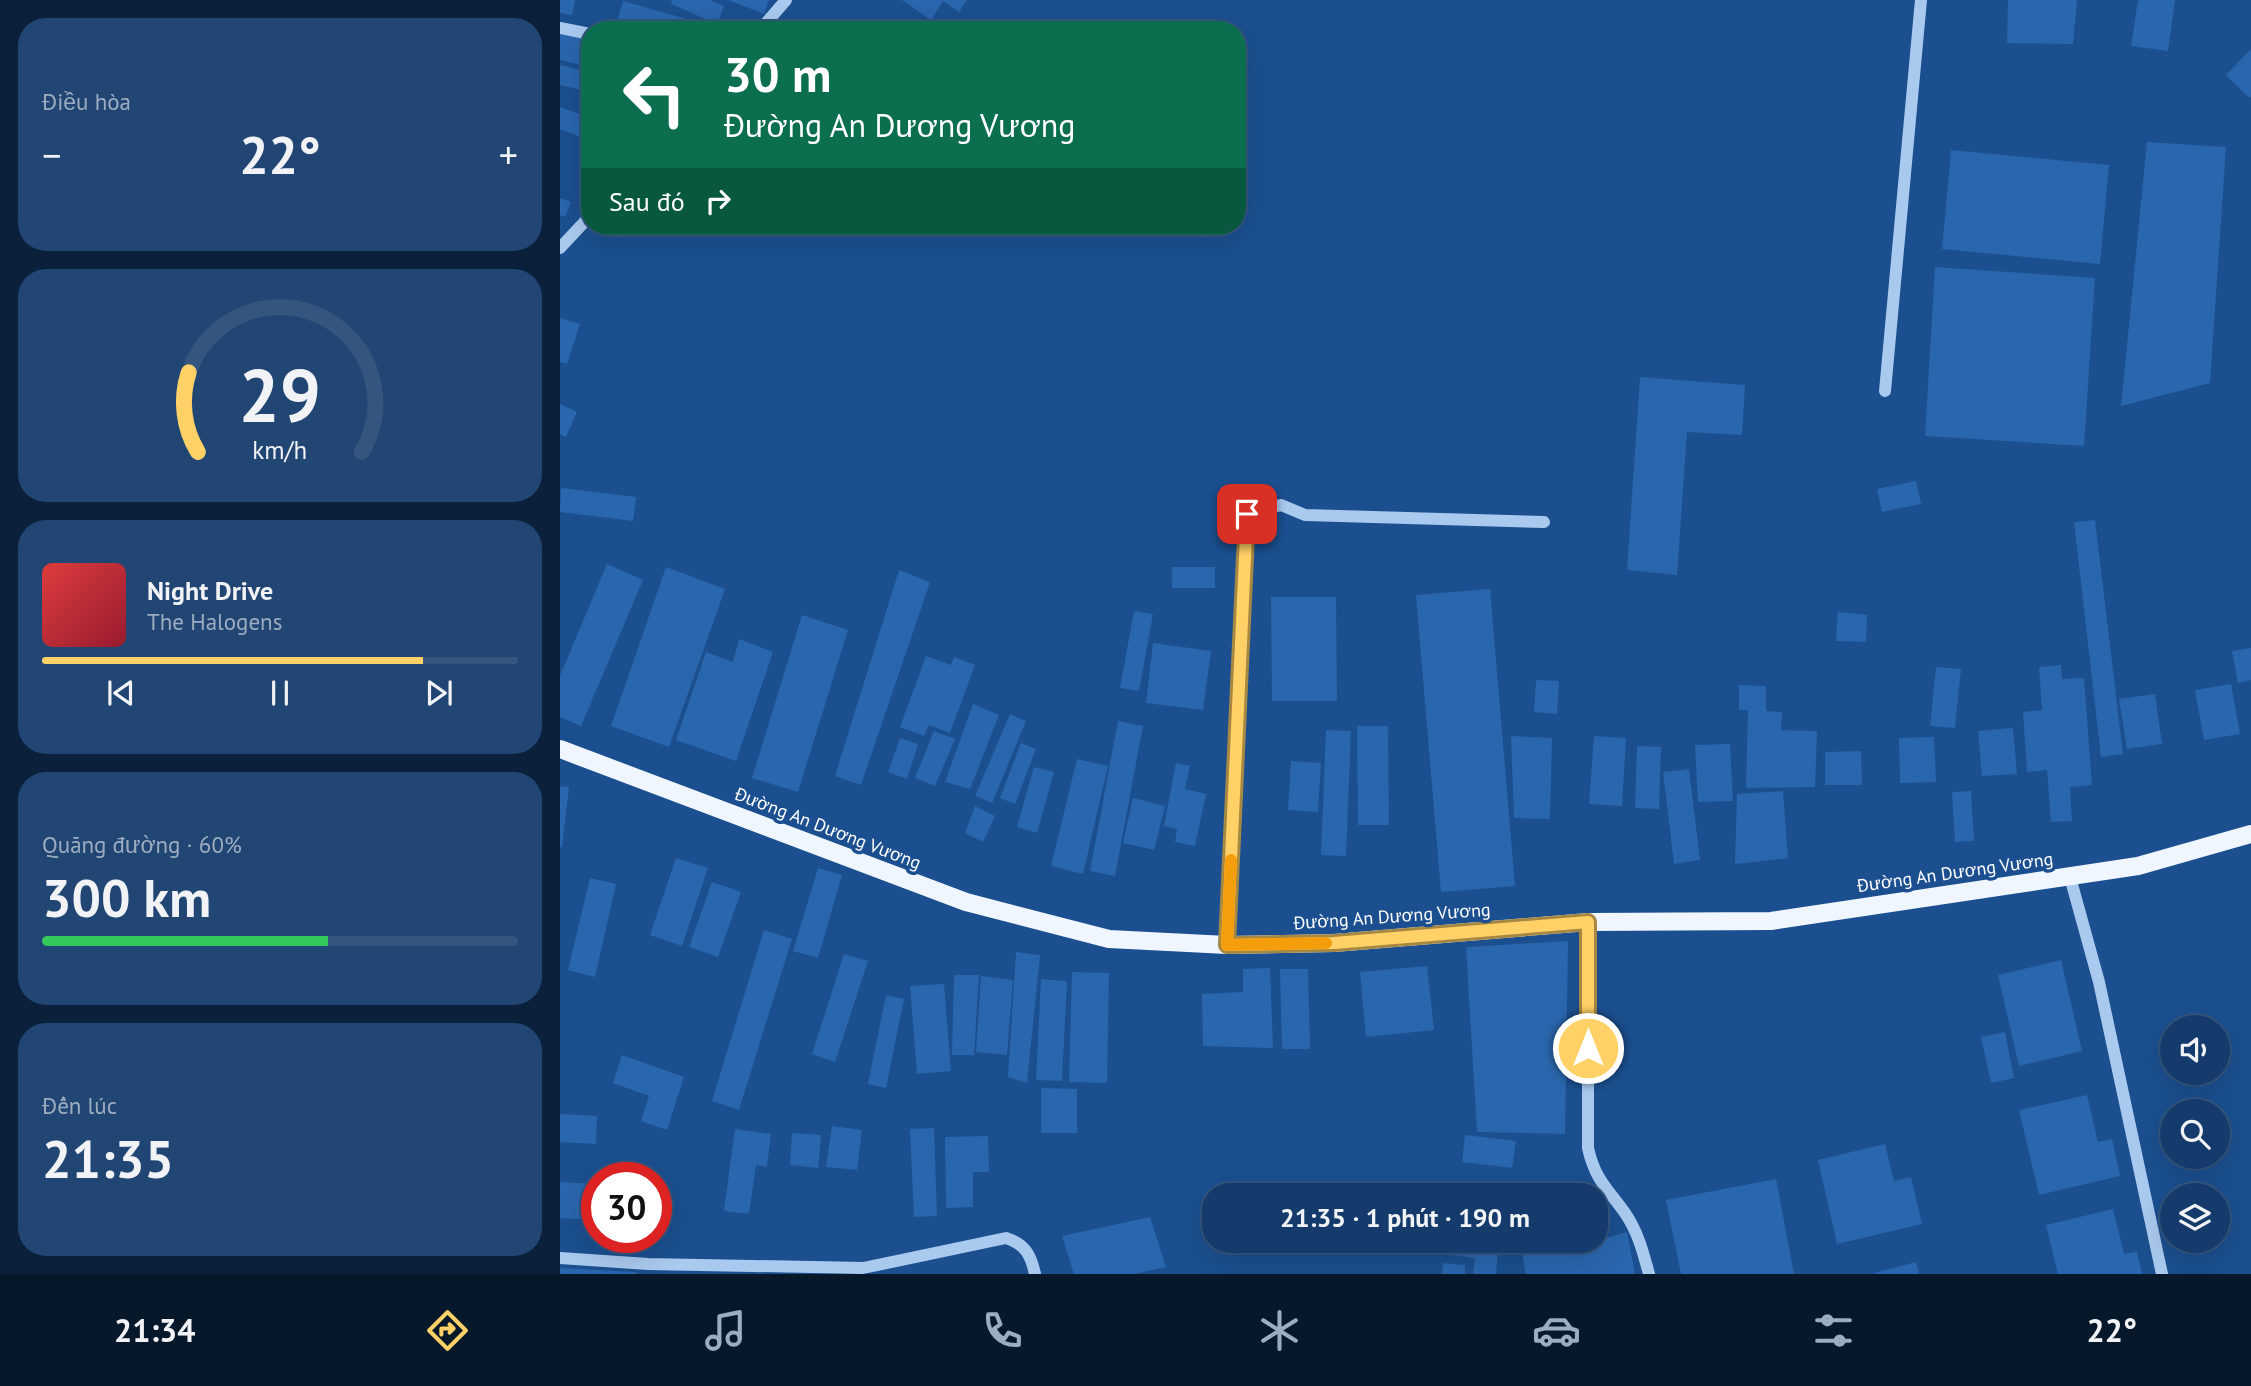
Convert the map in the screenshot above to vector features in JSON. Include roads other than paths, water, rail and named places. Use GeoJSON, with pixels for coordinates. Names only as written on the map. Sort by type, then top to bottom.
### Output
{"type":"FeatureCollection","features":[{"type":"Feature","properties":{"kind":"main road","name":"Đường An Dương Vương"},"geometry":{"type":"LineString","coordinates":[[560,749],[966,902],[1109,939],[1227,945],[1334,943],[1588,922],[1771,921],[2138,866],[2251,834]]}},
{"type":"Feature","properties":{"kind":"street"},"geometry":{"type":"LineString","coordinates":[[768,21],[786,0]]}},
{"type":"Feature","properties":{"kind":"street"},"geometry":{"type":"LineString","coordinates":[[1885,391],[1921,0]]}},
{"type":"Feature","properties":{"kind":"street"},"geometry":{"type":"LineString","coordinates":[[560,27],[581,32]]}},
{"type":"Feature","properties":{"kind":"street"},"geometry":{"type":"LineString","coordinates":[[560,248],[581,226]]}},
{"type":"Feature","properties":{"kind":"street"},"geometry":{"type":"LineString","coordinates":[[1227,945],[1247,514],[1281,505],[1305,515],[1544,522]]}},
{"type":"Feature","properties":{"kind":"street"},"geometry":{"type":"LineString","coordinates":[[2070,877],[2099,982],[2162,1274]]}},
{"type":"Feature","properties":{"kind":"street"},"geometry":{"type":"LineString","coordinates":[[1588,922],[1588,1149],[1591,1165],[1607,1193],[1624,1212],[1639,1237],[1649,1274]]}},
{"type":"Feature","properties":{"kind":"street"},"geometry":{"type":"LineString","coordinates":[[560,1258],[672,1269],[863,1268],[1006,1238],[1016,1241],[1030,1255],[1035,1274]]}}]}
